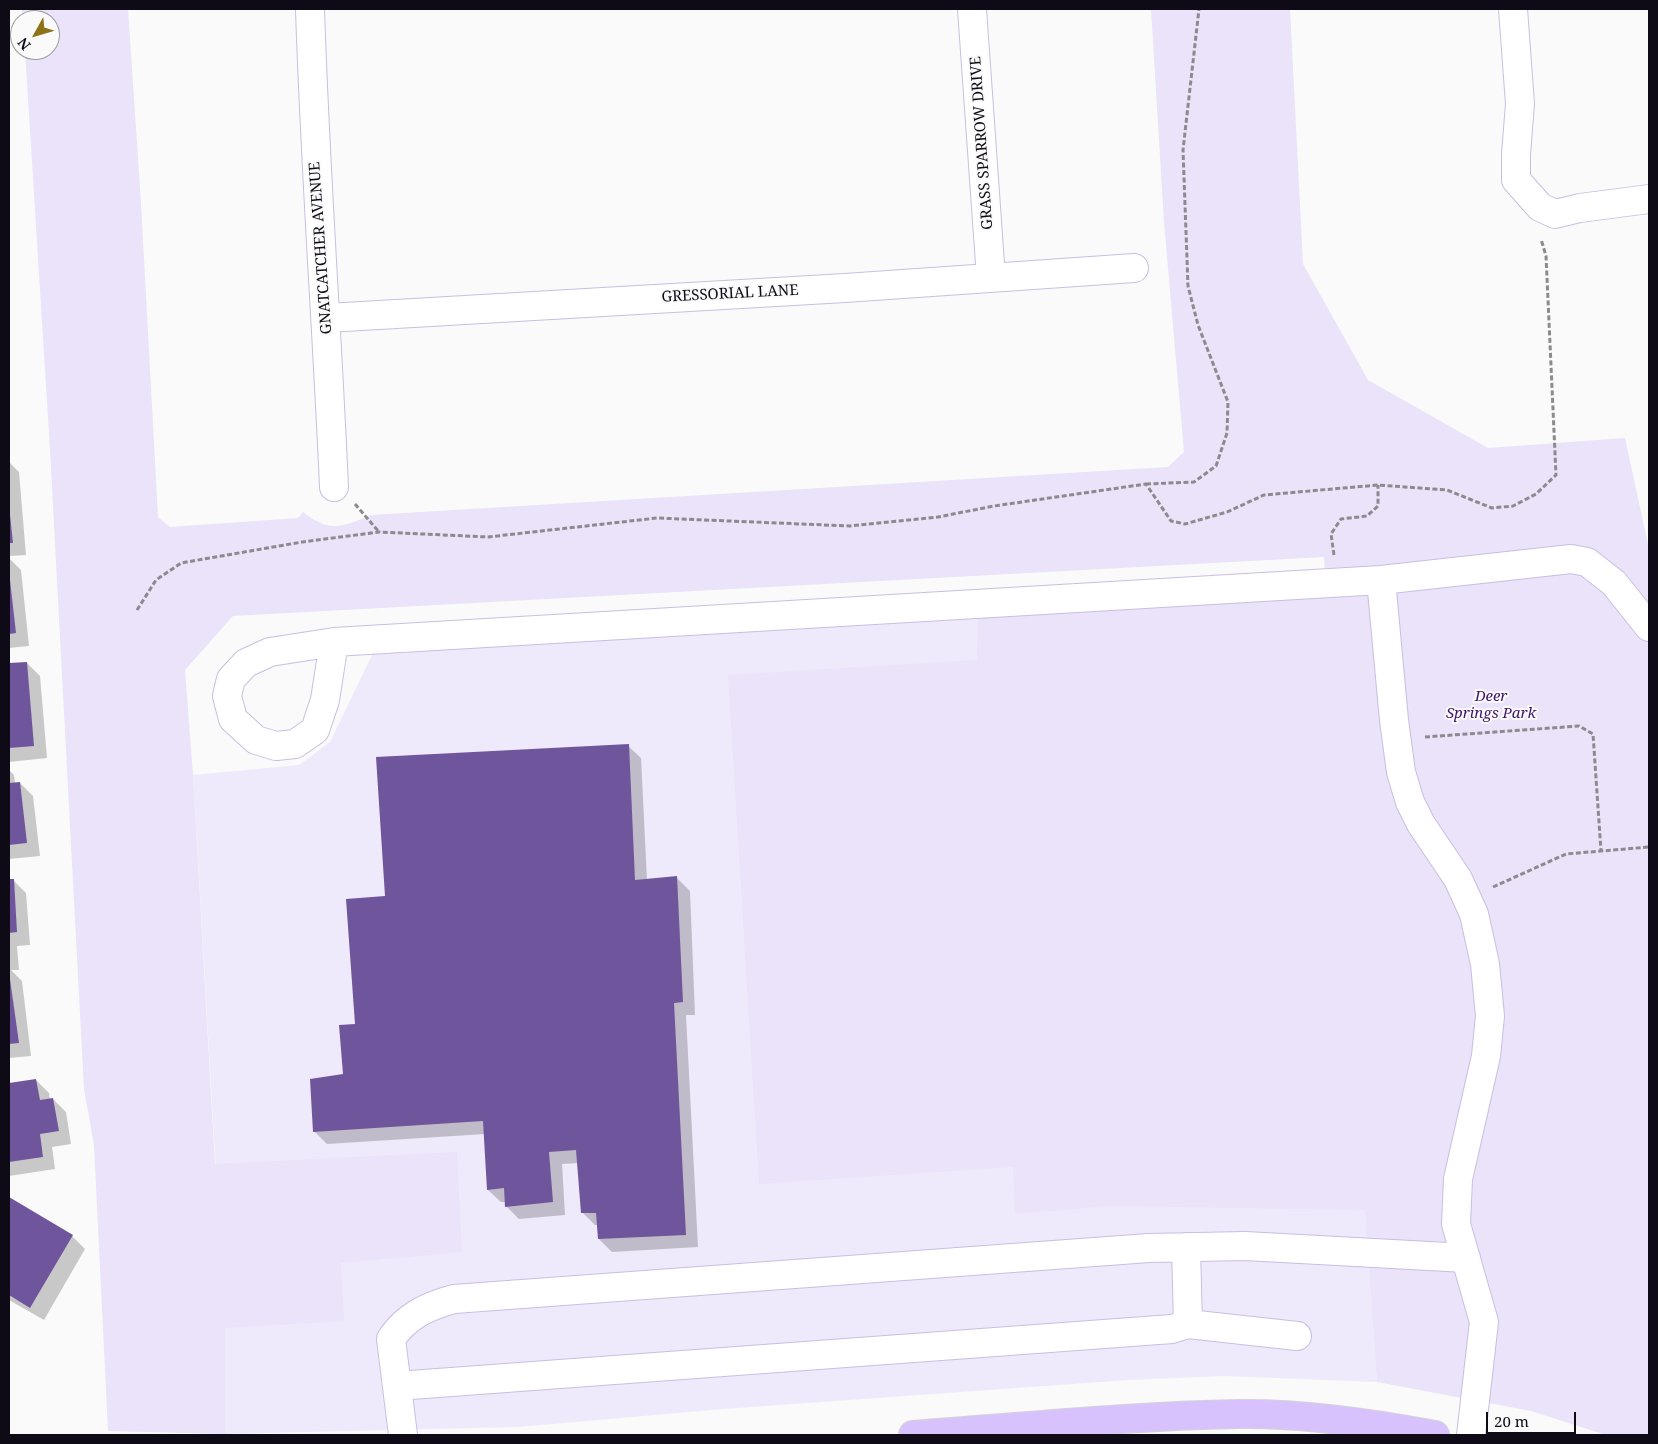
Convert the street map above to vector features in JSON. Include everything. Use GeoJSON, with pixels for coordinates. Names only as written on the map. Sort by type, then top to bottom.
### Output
{"type":"FeatureCollection","features":[{"type":"Feature","properties":{"kind":"main road"},"geometry":{"type":"LineString","coordinates":[[913,1435],[1119,1419],[1240,1414],[1317,1418],[1435,1435]]}},
{"type":"Feature","properties":{"kind":"street","name":"GNATCATCHER AVENUE"},"geometry":{"type":"LineString","coordinates":[[310,9],[313,124],[326,318],[334,487]]}},
{"type":"Feature","properties":{"kind":"street","name":"GRASS SPARROW DRIVE"},"geometry":{"type":"LineString","coordinates":[[972,9],[991,278]]}},
{"type":"Feature","properties":{"kind":"street"},"geometry":{"type":"LineString","coordinates":[[1513,9],[1520,104],[1516,180],[1540,206],[1555,214],[1580,208],[1649,199]]}},
{"type":"Feature","properties":{"kind":"street","name":"GRESSORIAL LANE"},"geometry":{"type":"LineString","coordinates":[[326,318],[1134,268]]}},
{"type":"Feature","properties":{"kind":"street"},"geometry":{"type":"LineString","coordinates":[[334,642],[1381,580],[1571,559],[1587,562],[1614,583],[1649,626]]}},
{"type":"Feature","properties":{"kind":"street"},"geometry":{"type":"LineString","coordinates":[[1381,580],[1401,772],[1410,802],[1421,824],[1458,879],[1474,914],[1485,964],[1490,1016],[1486,1056],[1458,1179],[1456,1224],[1484,1322],[1471,1435]]}},
{"type":"Feature","properties":{"kind":"street"},"geometry":{"type":"LineString","coordinates":[[403,1435],[391,1339],[399,1327],[417,1313],[454,1298],[1149,1248],[1246,1246],[1466,1258]]}},
{"type":"Feature","properties":{"kind":"street"},"geometry":{"type":"LineString","coordinates":[[1186,1247],[1188,1324]]}},
{"type":"Feature","properties":{"kind":"street"},"geometry":{"type":"LineString","coordinates":[[397,1386],[1172,1329],[1188,1324],[1297,1336]]}},
{"type":"Feature","properties":{"kind":"path"},"geometry":{"type":"LineString","coordinates":[[137,610],[156,580],[181,563],[302,542],[379,532],[488,536],[657,518],[850,526],[938,517],[994,506],[1146,484],[1194,482],[1216,466],[1227,433],[1228,402],[1198,325],[1188,286],[1183,150],[1199,9]]}},
{"type":"Feature","properties":{"kind":"path"},"geometry":{"type":"LineString","coordinates":[[1146,484],[1171,521],[1185,524],[1227,512],[1264,495],[1378,485],[1447,490],[1492,508],[1513,506],[1536,494],[1556,475],[1546,256],[1540,238]]}},
{"type":"Feature","properties":{"kind":"path"},"geometry":{"type":"LineString","coordinates":[[1338,582],[1331,534],[1341,519],[1367,516],[1378,506],[1378,485]]}},
{"type":"Feature","properties":{"kind":"path"},"geometry":{"type":"LineString","coordinates":[[334,487],[351,499],[379,532]]}},
{"type":"Feature","properties":{"kind":"path"},"geometry":{"type":"LineString","coordinates":[[1397,739],[1579,726],[1593,734],[1600,851]]}},
{"type":"Feature","properties":{"kind":"path"},"geometry":{"type":"LineString","coordinates":[[1467,899],[1566,854],[1649,847]]}},
{"type":"Feature","properties":{"kind":"shaded area"},"geometry":{"type":"Polygon","coordinates":[[[1326,590],[1377,1382],[1224,1376],[1129,1380],[724,1409],[518,1427],[225,1434],[225,1328],[193,775],[299,765],[330,742],[373,653],[1326,590]]]}},
{"type":"Feature","properties":{"kind":"green space","name":"Deer Springs Park"},"geometry":{"type":"Polygon","coordinates":[[[128,9],[141,203],[158,517],[170,527],[298,518],[303,512],[321,523],[336,526],[352,523],[371,515],[1168,467],[1184,452],[1164,222],[1151,9],[1290,9],[1303,264],[1368,380],[1488,448],[1625,438],[1649,549],[1649,1435],[1606,1435],[1531,1411],[1377,1382],[1365,1210],[1110,1206],[1015,1214],[1013,1167],[759,1184],[728,675],[977,660],[978,613],[1326,590],[1324,557],[233,616],[185,670],[193,775],[215,1164],[457,1152],[462,1252],[341,1263],[344,1321],[225,1328],[225,1434],[108,1431],[94,1145],[84,1089],[50,449],[26,60],[60,60],[60,10],[22,10],[128,9]]]}},
{"type":"Feature","properties":{"kind":"building"},"geometry":{"type":"Polygon","coordinates":[[[9,505],[13,543],[9,543],[9,505]]]}},
{"type":"Feature","properties":{"kind":"building"},"geometry":{"type":"Polygon","coordinates":[[[9,571],[16,633],[9,634],[9,571]]]}},
{"type":"Feature","properties":{"kind":"building"},"geometry":{"type":"Polygon","coordinates":[[[27,662],[34,746],[9,748],[9,663],[27,662]]]}},
{"type":"Feature","properties":{"kind":"building"},"geometry":{"type":"Polygon","coordinates":[[[629,744],[635,880],[677,876],[683,1002],[674,1003],[686,1235],[598,1239],[596,1213],[581,1213],[576,1150],[549,1152],[553,1202],[505,1207],[504,1188],[487,1190],[483,1121],[313,1132],[310,1079],[343,1074],[339,1025],[355,1024],[346,899],[385,896],[376,757],[629,744]]]}},
{"type":"Feature","properties":{"kind":"building"},"geometry":{"type":"Polygon","coordinates":[[[20,782],[27,843],[9,845],[9,783],[20,782]]]}},
{"type":"Feature","properties":{"kind":"building"},"geometry":{"type":"Polygon","coordinates":[[[9,879],[14,879],[17,932],[9,933],[9,879]]]}},
{"type":"Feature","properties":{"kind":"building"},"geometry":{"type":"Polygon","coordinates":[[[9,972],[19,1043],[9,1044],[9,972]]]}},
{"type":"Feature","properties":{"kind":"building"},"geometry":{"type":"Polygon","coordinates":[[[36,1079],[40,1100],[53,1098],[59,1131],[40,1134],[43,1157],[9,1162],[9,1083],[36,1079]]]}},
{"type":"Feature","properties":{"kind":"building"},"geometry":{"type":"Polygon","coordinates":[[[9,1197],[73,1235],[30,1308],[9,1295],[9,1197]]]}}]}
